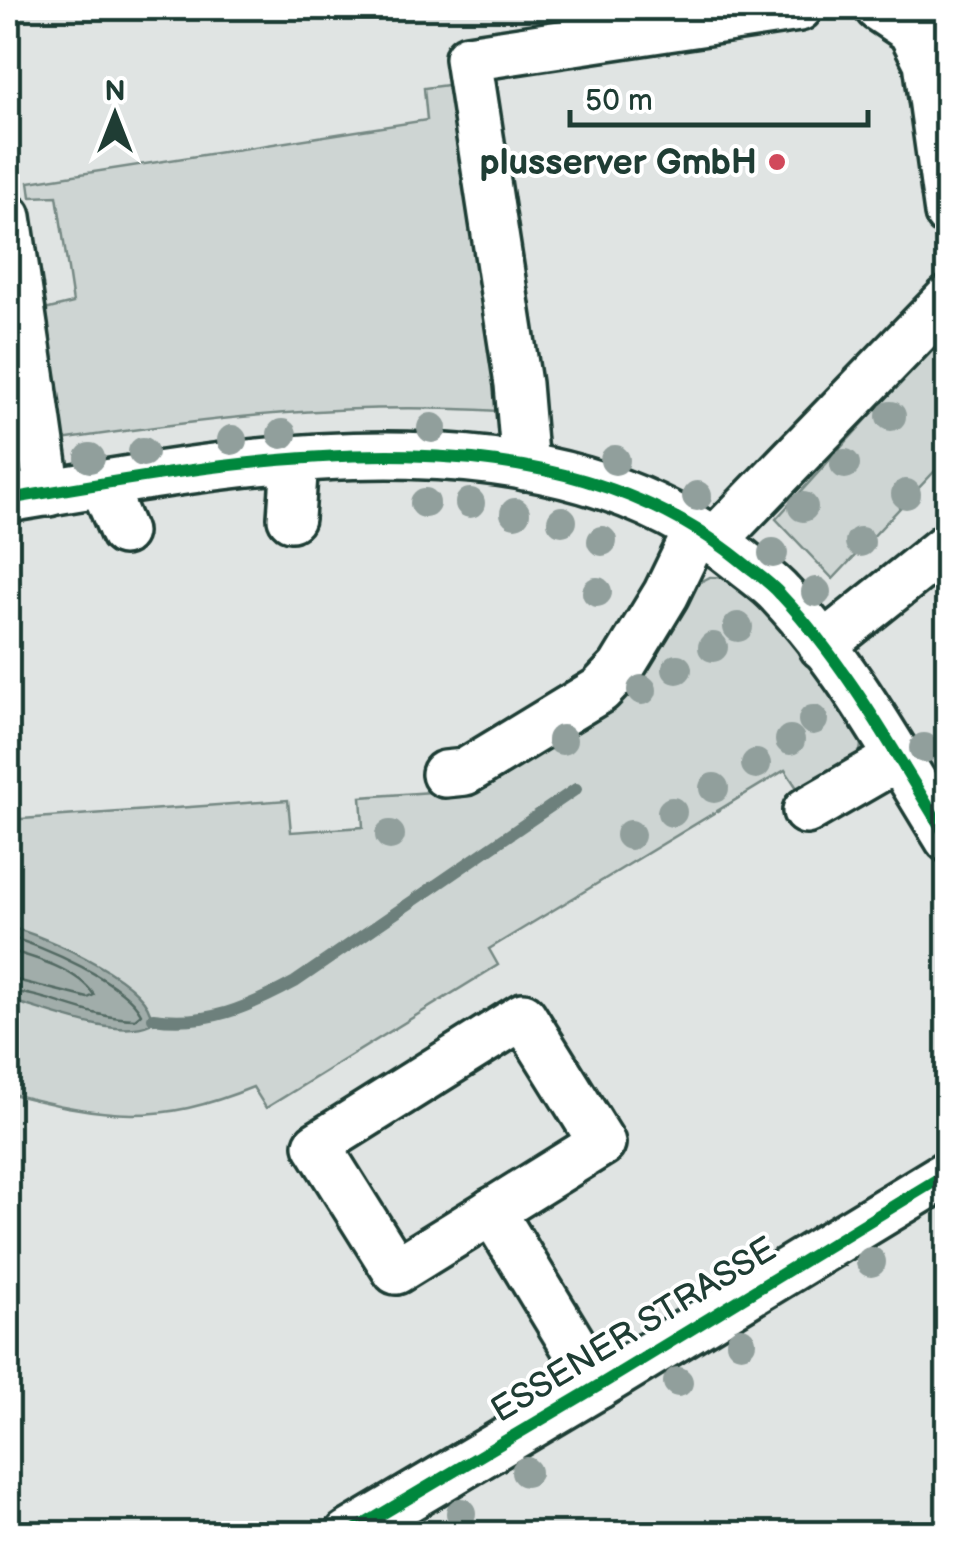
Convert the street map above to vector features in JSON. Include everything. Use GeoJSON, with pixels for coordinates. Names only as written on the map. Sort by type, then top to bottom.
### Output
{"type":"FeatureCollection","features":[{"type":"Feature","properties":{"kind":"street"},"geometry":{"type":"LineString","coordinates":[[525,467],[518,384],[468,58],[799,8]]}},
{"type":"Feature","properties":{"kind":"street"},"geometry":{"type":"LineString","coordinates":[[922,33],[948,213]]}},
{"type":"Feature","properties":{"kind":"street"},"geometry":{"type":"LineString","coordinates":[[8,217],[28,496],[295,460],[398,456],[525,467],[610,489],[654,506],[706,535],[779,592],[822,646],[948,840]]}},
{"type":"Feature","properties":{"kind":"street"},"geometry":{"type":"LineString","coordinates":[[445,774],[464,772],[600,690],[621,668],[706,535],[948,300]]}},
{"type":"Feature","properties":{"kind":"street"},"geometry":{"type":"LineString","coordinates":[[291,518],[295,460]]}},
{"type":"Feature","properties":{"kind":"street"},"geometry":{"type":"LineString","coordinates":[[102,484],[122,532]]}},
{"type":"Feature","properties":{"kind":"street"},"geometry":{"type":"LineString","coordinates":[[822,646],[948,545]]}},
{"type":"Feature","properties":{"kind":"street"},"geometry":{"type":"LineString","coordinates":[[822,646],[948,576]]}},
{"type":"Feature","properties":{"kind":"street"},"geometry":{"type":"LineString","coordinates":[[806,811],[898,758]]}},
{"type":"Feature","properties":{"kind":"street"},"geometry":{"type":"LineString","coordinates":[[523,1016],[602,1142],[492,1211],[396,1271],[317,1144],[523,1016]]}},
{"type":"Feature","properties":{"kind":"street","name":"ESSENER STRASSE"},"geometry":{"type":"LineString","coordinates":[[348,1534],[948,1173]]}},
{"type":"Feature","properties":{"kind":"street"},"geometry":{"type":"LineString","coordinates":[[492,1211],[598,1386]]}},
{"type":"Feature","properties":{"kind":"shaded area"},"geometry":{"type":"Polygon","coordinates":[[[8,8],[947,8],[947,1533],[8,1533],[8,8]]]}},
{"type":"Feature","properties":{"kind":"shaded area"},"geometry":{"type":"Polygon","coordinates":[[[455,84],[499,411],[333,410],[61,440],[41,311],[73,303],[57,196],[31,197],[29,182],[427,120],[424,88],[455,84]]]}},
{"type":"Feature","properties":{"kind":"shaded area"},"geometry":{"type":"Polygon","coordinates":[[[947,331],[947,458],[833,579],[776,519],[947,331]]]}},
{"type":"Feature","properties":{"kind":"shaded area"},"geometry":{"type":"Polygon","coordinates":[[[710,577],[724,578],[742,588],[801,648],[859,735],[858,758],[801,794],[785,770],[489,949],[498,965],[266,1108],[253,1087],[188,1108],[131,1114],[73,1108],[8,1093],[8,820],[288,800],[291,832],[363,827],[361,797],[446,791],[689,588],[710,577]]]}},
{"type":"Feature","properties":{"kind":"water"},"geometry":{"type":"Polygon","coordinates":[[[8,927],[70,950],[119,978],[149,1009],[150,1024],[136,1028],[100,1026],[8,1000],[8,927]]]}},
{"type":"Feature","properties":{"kind":"waterway"},"geometry":{"type":"LineString","coordinates":[[153,1018],[210,1017],[295,982],[576,789]]}},
{"type":"Feature","properties":{"kind":"cycle path"},"geometry":{"type":"LineString","coordinates":[[8,499],[192,470],[289,459],[387,455],[483,460],[575,478],[662,510],[741,561],[777,590],[850,682],[948,839]]}},
{"type":"Feature","properties":{"kind":"cycle path"},"geometry":{"type":"LineString","coordinates":[[348,1534],[948,1173]]}},
{"type":"Feature","properties":{"kind":"place","name":"plusserver GmbH"},"geometry":{"type":"Point","coordinates":[777,162]}}]}
